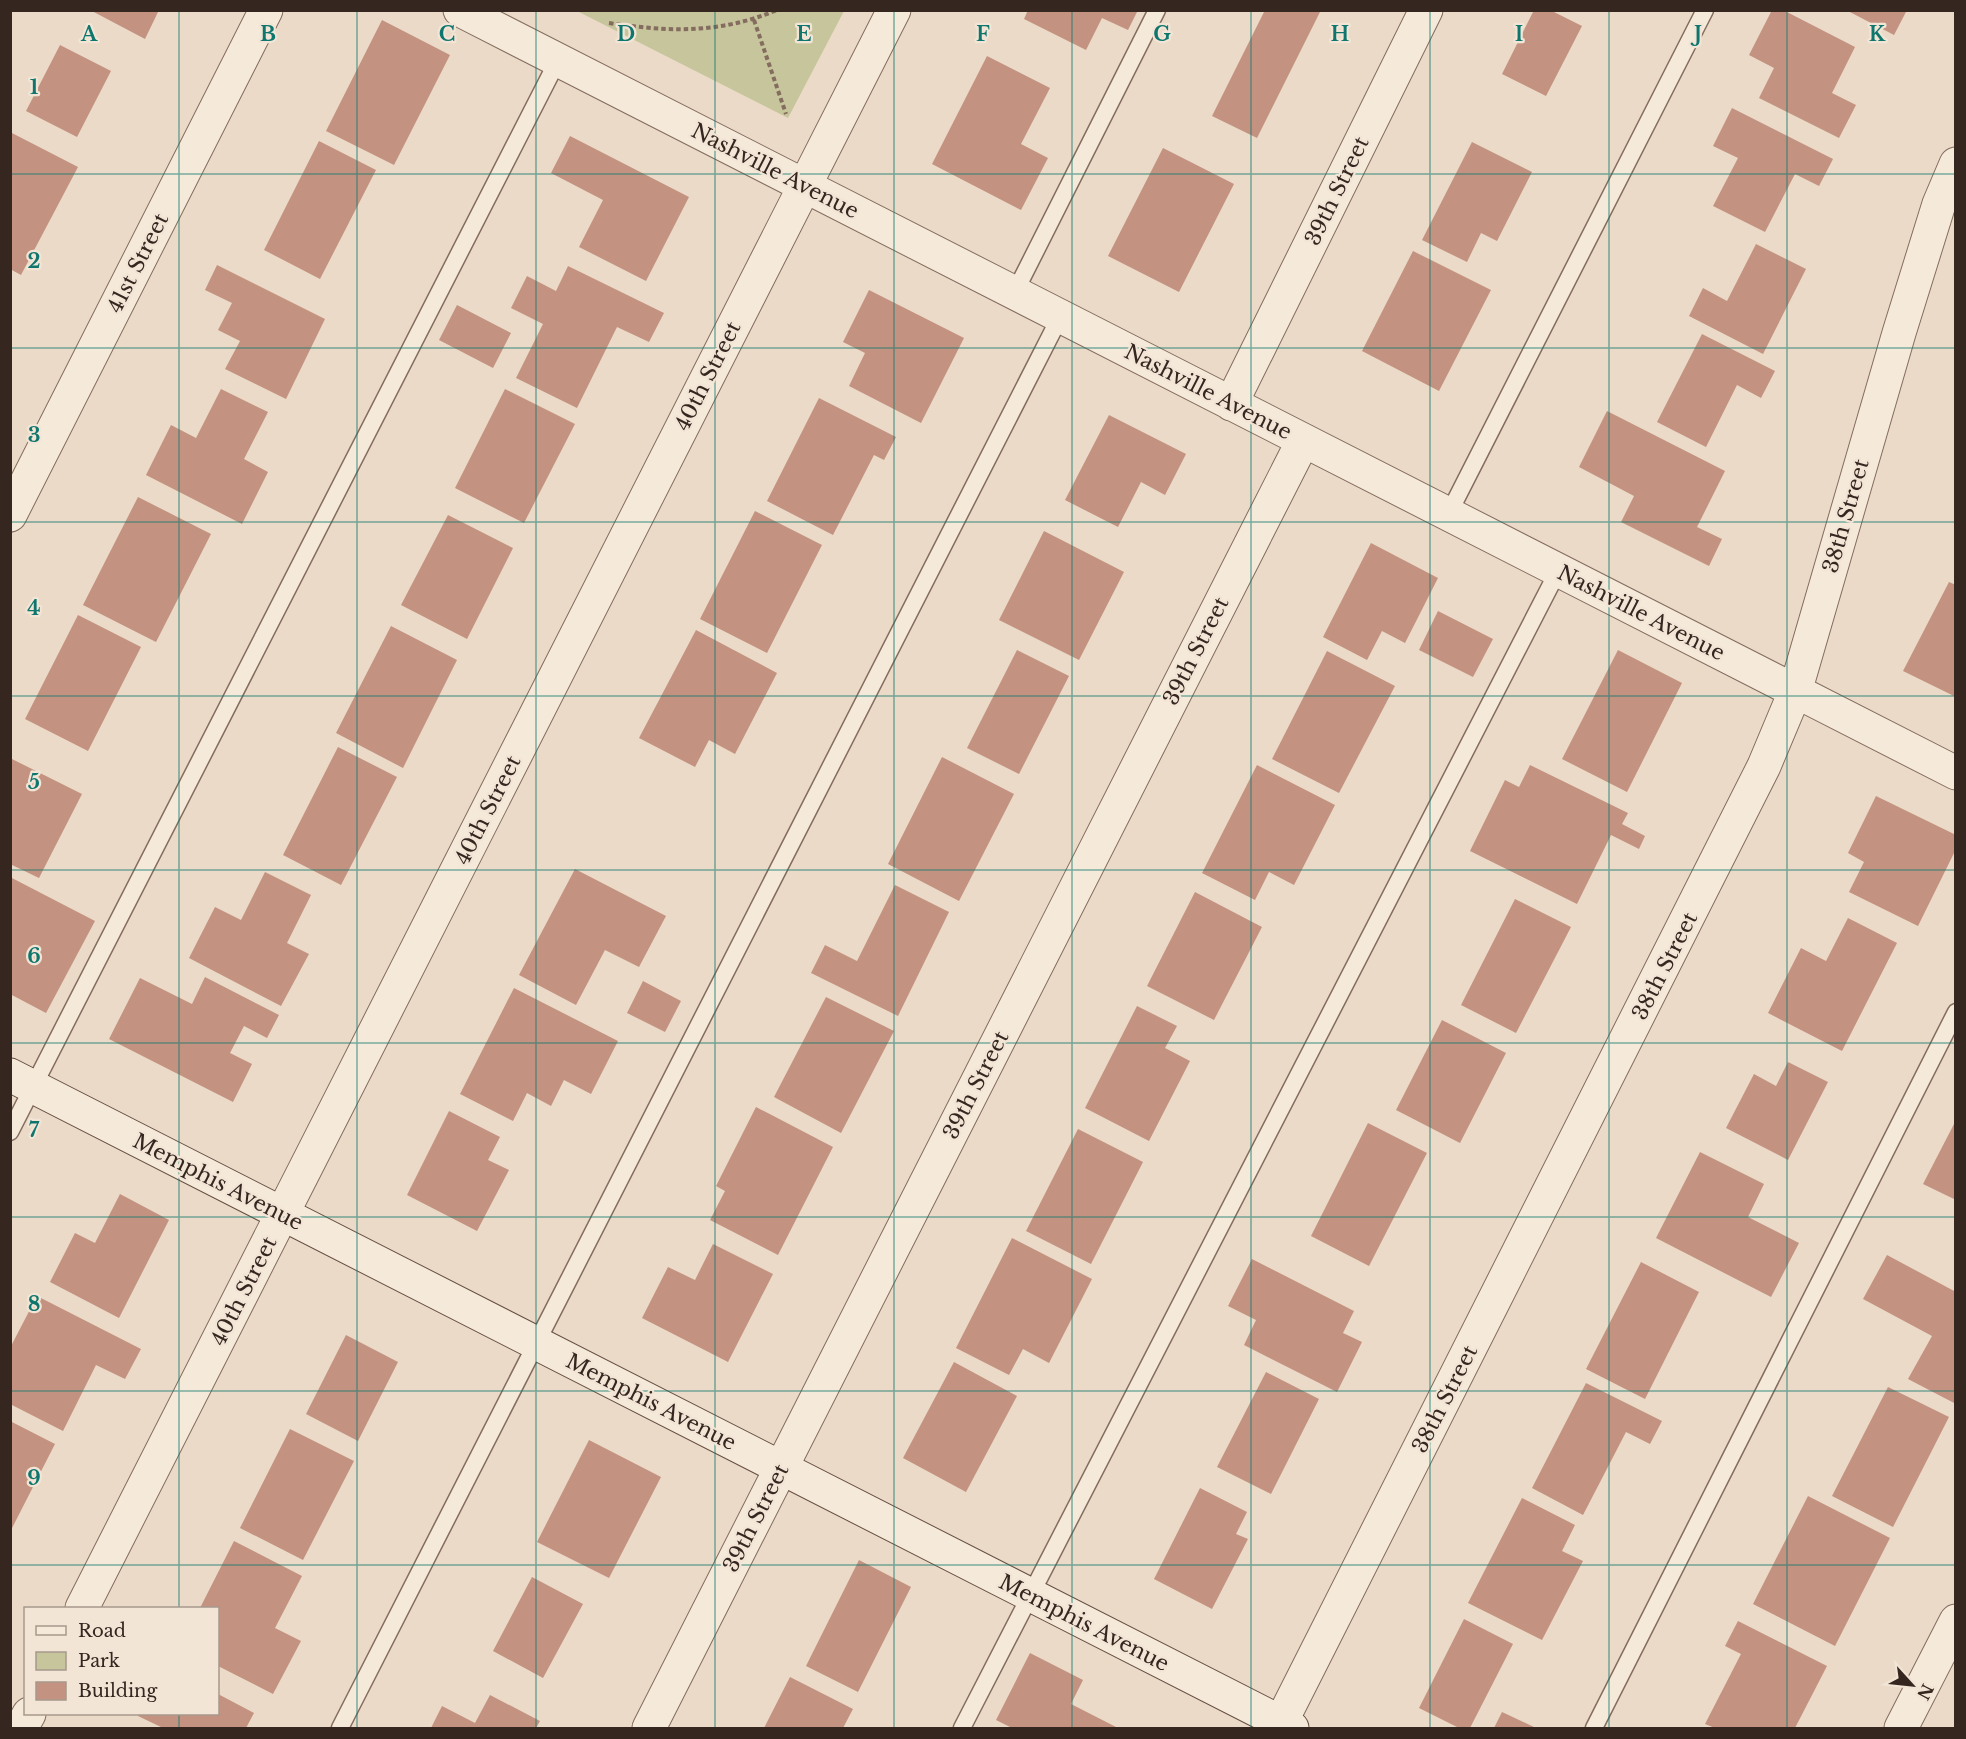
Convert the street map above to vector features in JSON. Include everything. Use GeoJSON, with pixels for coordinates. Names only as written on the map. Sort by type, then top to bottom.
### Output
{"type":"FeatureCollection","features":[{"type":"Feature","properties":{"kind":"street","name":"41st Street"},"geometry":{"type":"LineString","coordinates":[[10,515],[266,10]]}},
{"type":"Feature","properties":{"kind":"street","name":"Nashville Avenue"},"geometry":{"type":"LineString","coordinates":[[460,10],[1956,773]]}},
{"type":"Feature","properties":{"kind":"street","name":"40th Street"},"geometry":{"type":"LineString","coordinates":[[83,1607],[894,10]]}},
{"type":"Feature","properties":{"kind":"street","name":"39th Street"},"geometry":{"type":"LineString","coordinates":[[1231,404],[1426,10]]}},
{"type":"Feature","properties":{"kind":"street","name":"38th Street"},"geometry":{"type":"LineString","coordinates":[[1284,1727],[1764,766],[1795,692],[1899,333],[1939,204],[1956,164]]}},
{"type":"Feature","properties":{"kind":"street","name":"39th Street"},"geometry":{"type":"LineString","coordinates":[[649,1728],[1304,441]]}},
{"type":"Feature","properties":{"kind":"street","name":"Memphis Avenue"},"geometry":{"type":"LineString","coordinates":[[22,1081],[1284,1727]]}},
{"type":"Feature","properties":{"kind":"street"},"geometry":{"type":"LineString","coordinates":[[1901,1728],[1956,1622]]}},
{"type":"Feature","properties":{"kind":"lane"},"geometry":{"type":"LineString","coordinates":[[1014,294],[1157,10]]}},
{"type":"Feature","properties":{"kind":"lane"},"geometry":{"type":"LineString","coordinates":[[1448,515],[1705,10]]}},
{"type":"Feature","properties":{"kind":"lane"},"geometry":{"type":"LineString","coordinates":[[10,1132],[22,1081],[558,60]]}},
{"type":"Feature","properties":{"kind":"lane"},"geometry":{"type":"LineString","coordinates":[[340,1728],[1059,317]]}},
{"type":"Feature","properties":{"kind":"lane"},"geometry":{"type":"LineString","coordinates":[[962,1728],[1558,571]]}},
{"type":"Feature","properties":{"kind":"lane"},"geometry":{"type":"LineString","coordinates":[[1594,1728],[1956,1012]]}},
{"type":"Feature","properties":{"kind":"path"},"geometry":{"type":"LineString","coordinates":[[609,23],[675,31],[713,29],[754,20],[777,10]]}},
{"type":"Feature","properties":{"kind":"path"},"geometry":{"type":"LineString","coordinates":[[754,20],[786,114]]}},
{"type":"Feature","properties":{"kind":"green space"},"geometry":{"type":"Polygon","coordinates":[[[844,10],[788,118],[577,11],[844,10]]]}},
{"type":"Feature","properties":{"kind":"building"},"geometry":{"type":"Polygon","coordinates":[[[90,10],[159,10],[145,39],[90,10]]]}},
{"type":"Feature","properties":{"kind":"building"},"geometry":{"type":"Polygon","coordinates":[[[1028,10],[1138,10],[1128,30],[1102,18],[1086,50],[1024,19],[1028,10]]]}},
{"type":"Feature","properties":{"kind":"building"},"geometry":{"type":"Polygon","coordinates":[[[1265,10],[1321,10],[1257,138],[1212,116],[1265,10]]]}},
{"type":"Feature","properties":{"kind":"building"},"geometry":{"type":"Polygon","coordinates":[[[1534,10],[1550,10],[1582,26],[1546,96],[1502,74],[1534,10]]]}},
{"type":"Feature","properties":{"kind":"building"},"geometry":{"type":"Polygon","coordinates":[[[1772,10],[1783,10],[1855,47],[1832,93],[1856,105],[1839,138],[1759,98],[1774,68],[1749,55],[1772,10]]]}},
{"type":"Feature","properties":{"kind":"building"},"geometry":{"type":"Polygon","coordinates":[[[1846,10],[1907,10],[1894,35],[1846,10]]]}},
{"type":"Feature","properties":{"kind":"building"},"geometry":{"type":"Polygon","coordinates":[[[382,20],[450,55],[394,165],[326,131],[382,20]]]}},
{"type":"Feature","properties":{"kind":"building"},"geometry":{"type":"Polygon","coordinates":[[[60,45],[111,71],[77,137],[26,111],[60,45]]]}},
{"type":"Feature","properties":{"kind":"building"},"geometry":{"type":"Polygon","coordinates":[[[987,56],[1050,88],[1021,144],[1048,158],[1021,210],[932,164],[987,56]]]}},
{"type":"Feature","properties":{"kind":"building"},"geometry":{"type":"Polygon","coordinates":[[[1732,108],[1833,159],[1819,186],[1795,174],[1765,232],[1713,206],[1738,158],[1713,146],[1732,108]]]}},
{"type":"Feature","properties":{"kind":"building"},"geometry":{"type":"Polygon","coordinates":[[[10,132],[78,167],[21,275],[10,269],[10,132]]]}},
{"type":"Feature","properties":{"kind":"building"},"geometry":{"type":"Polygon","coordinates":[[[570,136],[689,197],[646,281],[579,247],[603,200],[551,173],[570,136]]]}},
{"type":"Feature","properties":{"kind":"building"},"geometry":{"type":"Polygon","coordinates":[[[319,141],[376,170],[320,279],[264,250],[319,141]]]}},
{"type":"Feature","properties":{"kind":"building"},"geometry":{"type":"Polygon","coordinates":[[[1472,142],[1532,172],[1497,241],[1481,233],[1467,262],[1422,240],[1472,142]]]}},
{"type":"Feature","properties":{"kind":"building"},"geometry":{"type":"Polygon","coordinates":[[[1163,148],[1234,184],[1179,292],[1108,256],[1163,148]]]}},
{"type":"Feature","properties":{"kind":"building"},"geometry":{"type":"Polygon","coordinates":[[[1756,244],[1806,269],[1763,354],[1689,316],[1703,288],[1727,301],[1756,244]]]}},
{"type":"Feature","properties":{"kind":"building"},"geometry":{"type":"Polygon","coordinates":[[[1413,251],[1491,290],[1439,391],[1362,351],[1413,251]]]}},
{"type":"Feature","properties":{"kind":"building"},"geometry":{"type":"Polygon","coordinates":[[[217,265],[325,319],[286,399],[225,369],[240,341],[218,330],[232,303],[205,290],[217,265]]]}},
{"type":"Feature","properties":{"kind":"building"},"geometry":{"type":"Polygon","coordinates":[[[568,266],[664,313],[649,342],[617,327],[577,408],[516,378],[543,324],[511,308],[527,276],[556,291],[568,266]]]}},
{"type":"Feature","properties":{"kind":"building"},"geometry":{"type":"Polygon","coordinates":[[[869,290],[964,338],[921,423],[849,386],[865,353],[843,342],[869,290]]]}},
{"type":"Feature","properties":{"kind":"building"},"geometry":{"type":"Polygon","coordinates":[[[457,305],[511,333],[493,368],[439,340],[457,305]]]}},
{"type":"Feature","properties":{"kind":"building"},"geometry":{"type":"Polygon","coordinates":[[[1702,334],[1775,371],[1761,398],[1737,385],[1706,447],[1657,422],[1702,334]]]}},
{"type":"Feature","properties":{"kind":"building"},"geometry":{"type":"Polygon","coordinates":[[[221,389],[268,412],[244,459],[268,472],[242,524],[146,475],[171,425],[196,438],[221,389]]]}},
{"type":"Feature","properties":{"kind":"building"},"geometry":{"type":"Polygon","coordinates":[[[505,389],[575,424],[524,523],[455,488],[505,389]]]}},
{"type":"Feature","properties":{"kind":"building"},"geometry":{"type":"Polygon","coordinates":[[[819,398],[896,437],[884,460],[874,455],[833,535],[767,501],[819,398]]]}},
{"type":"Feature","properties":{"kind":"building"},"geometry":{"type":"Polygon","coordinates":[[[1607,411],[1725,471],[1697,527],[1722,539],[1709,566],[1621,522],[1634,496],[1579,467],[1607,411]]]}},
{"type":"Feature","properties":{"kind":"building"},"geometry":{"type":"Polygon","coordinates":[[[1109,415],[1186,454],[1165,495],[1141,482],[1118,527],[1065,500],[1109,415]]]}},
{"type":"Feature","properties":{"kind":"building"},"geometry":{"type":"Polygon","coordinates":[[[138,497],[211,534],[156,642],[83,605],[138,497]]]}},
{"type":"Feature","properties":{"kind":"building"},"geometry":{"type":"Polygon","coordinates":[[[755,511],[822,545],[767,653],[700,619],[755,511]]]}},
{"type":"Feature","properties":{"kind":"building"},"geometry":{"type":"Polygon","coordinates":[[[448,515],[513,548],[467,639],[401,605],[448,515]]]}},
{"type":"Feature","properties":{"kind":"building"},"geometry":{"type":"Polygon","coordinates":[[[1044,531],[1124,572],[1079,660],[999,620],[1044,531]]]}},
{"type":"Feature","properties":{"kind":"building"},"geometry":{"type":"Polygon","coordinates":[[[1371,543],[1438,578],[1405,643],[1382,631],[1367,660],[1323,637],[1371,543]]]}},
{"type":"Feature","properties":{"kind":"building"},"geometry":{"type":"Polygon","coordinates":[[[1949,582],[1956,585],[1956,697],[1903,671],[1949,582]]]}},
{"type":"Feature","properties":{"kind":"building"},"geometry":{"type":"Polygon","coordinates":[[[1438,611],[1493,639],[1473,677],[1419,650],[1438,611]]]}},
{"type":"Feature","properties":{"kind":"building"},"geometry":{"type":"Polygon","coordinates":[[[78,615],[141,647],[88,751],[25,719],[78,615]]]}},
{"type":"Feature","properties":{"kind":"building"},"geometry":{"type":"Polygon","coordinates":[[[391,626],[457,660],[403,768],[336,733],[391,626]]]}},
{"type":"Feature","properties":{"kind":"building"},"geometry":{"type":"Polygon","coordinates":[[[696,630],[777,673],[735,754],[709,740],[695,767],[639,738],[696,630]]]}},
{"type":"Feature","properties":{"kind":"building"},"geometry":{"type":"Polygon","coordinates":[[[1017,650],[1069,676],[1019,774],[967,748],[1017,650]]]}},
{"type":"Feature","properties":{"kind":"building"},"geometry":{"type":"Polygon","coordinates":[[[1618,650],[1682,683],[1627,792],[1562,759],[1618,650]]]}},
{"type":"Feature","properties":{"kind":"building"},"geometry":{"type":"Polygon","coordinates":[[[1327,651],[1395,686],[1339,793],[1272,759],[1327,651]]]}},
{"type":"Feature","properties":{"kind":"building"},"geometry":{"type":"Polygon","coordinates":[[[338,747],[397,777],[341,885],[283,855],[338,747]]]}},
{"type":"Feature","properties":{"kind":"building"},"geometry":{"type":"Polygon","coordinates":[[[942,757],[1014,794],[959,901],[888,864],[942,757]]]}},
{"type":"Feature","properties":{"kind":"building"},"geometry":{"type":"Polygon","coordinates":[[[10,758],[82,794],[39,878],[10,864],[10,758]]]}},
{"type":"Feature","properties":{"kind":"building"},"geometry":{"type":"Polygon","coordinates":[[[1257,765],[1335,805],[1294,885],[1269,872],[1255,900],[1202,873],[1257,765]]]}},
{"type":"Feature","properties":{"kind":"building"},"geometry":{"type":"Polygon","coordinates":[[[1530,765],[1628,813],[1622,824],[1645,836],[1639,849],[1611,835],[1577,904],[1470,851],[1505,780],[1519,787],[1530,765]]]}},
{"type":"Feature","properties":{"kind":"building"},"geometry":{"type":"Polygon","coordinates":[[[1876,796],[1956,835],[1956,849],[1918,926],[1849,892],[1864,862],[1848,853],[1876,796]]]}},
{"type":"Feature","properties":{"kind":"building"},"geometry":{"type":"Polygon","coordinates":[[[575,869],[666,916],[639,967],[605,950],[576,1005],[519,975],[575,869]]]}},
{"type":"Feature","properties":{"kind":"building"},"geometry":{"type":"Polygon","coordinates":[[[265,872],[311,895],[287,943],[309,954],[281,1006],[189,958],[215,907],[241,920],[265,872]]]}},
{"type":"Feature","properties":{"kind":"building"},"geometry":{"type":"Polygon","coordinates":[[[10,877],[95,921],[46,1013],[10,994],[10,877]]]}},
{"type":"Feature","properties":{"kind":"building"},"geometry":{"type":"Polygon","coordinates":[[[895,885],[949,912],[898,1016],[811,973],[825,945],[857,961],[895,885]]]}},
{"type":"Feature","properties":{"kind":"building"},"geometry":{"type":"Polygon","coordinates":[[[1195,892],[1262,927],[1214,1020],[1147,986],[1195,892]]]}},
{"type":"Feature","properties":{"kind":"building"},"geometry":{"type":"Polygon","coordinates":[[[1515,899],[1571,927],[1516,1033],[1461,1005],[1515,899]]]}},
{"type":"Feature","properties":{"kind":"building"},"geometry":{"type":"Polygon","coordinates":[[[1848,918],[1897,943],[1842,1051],[1768,1013],[1801,948],[1826,961],[1848,918]]]}},
{"type":"Feature","properties":{"kind":"building"},"geometry":{"type":"Polygon","coordinates":[[[205,977],[279,1015],[267,1038],[244,1026],[230,1053],[252,1064],[233,1102],[109,1039],[140,978],[192,1004],[205,977]]]}},
{"type":"Feature","properties":{"kind":"building"},"geometry":{"type":"Polygon","coordinates":[[[643,981],[681,1001],[665,1032],[627,1013],[643,981]]]}},
{"type":"Feature","properties":{"kind":"building"},"geometry":{"type":"Polygon","coordinates":[[[514,988],[618,1041],[591,1094],[564,1080],[551,1106],[527,1093],[513,1121],[460,1094],[514,988]]]}},
{"type":"Feature","properties":{"kind":"building"},"geometry":{"type":"Polygon","coordinates":[[[826,997],[894,1031],[841,1133],[774,1097],[826,997]]]}},
{"type":"Feature","properties":{"kind":"building"},"geometry":{"type":"Polygon","coordinates":[[[1137,1006],[1177,1026],[1165,1048],[1190,1061],[1149,1141],[1085,1108],[1137,1006]]]}},
{"type":"Feature","properties":{"kind":"building"},"geometry":{"type":"Polygon","coordinates":[[[1442,1020],[1506,1053],[1460,1143],[1396,1110],[1442,1020]]]}},
{"type":"Feature","properties":{"kind":"building"},"geometry":{"type":"Polygon","coordinates":[[[1788,1062],[1828,1082],[1788,1160],[1726,1128],[1754,1074],[1776,1086],[1788,1062]]]}},
{"type":"Feature","properties":{"kind":"building"},"geometry":{"type":"Polygon","coordinates":[[[756,1107],[833,1147],[778,1255],[710,1220],[725,1191],[716,1186],[756,1107]]]}},
{"type":"Feature","properties":{"kind":"building"},"geometry":{"type":"Polygon","coordinates":[[[449,1111],[500,1137],[488,1160],[509,1170],[477,1231],[407,1195],[449,1111]]]}},
{"type":"Feature","properties":{"kind":"building"},"geometry":{"type":"Polygon","coordinates":[[[1368,1123],[1427,1153],[1369,1266],[1311,1236],[1368,1123]]]}},
{"type":"Feature","properties":{"kind":"building"},"geometry":{"type":"Polygon","coordinates":[[[1954,1124],[1956,1125],[1956,1200],[1923,1184],[1954,1124]]]}},
{"type":"Feature","properties":{"kind":"building"},"geometry":{"type":"Polygon","coordinates":[[[1078,1129],[1143,1162],[1091,1264],[1026,1231],[1078,1129]]]}},
{"type":"Feature","properties":{"kind":"building"},"geometry":{"type":"Polygon","coordinates":[[[1700,1152],[1764,1184],[1748,1217],[1799,1243],[1771,1297],[1656,1238],[1700,1152]]]}},
{"type":"Feature","properties":{"kind":"building"},"geometry":{"type":"Polygon","coordinates":[[[120,1194],[169,1220],[119,1318],[50,1282],[75,1233],[95,1243],[120,1194]]]}},
{"type":"Feature","properties":{"kind":"building"},"geometry":{"type":"Polygon","coordinates":[[[1012,1238],[1092,1279],[1049,1363],[1023,1349],[1009,1375],[956,1348],[1012,1238]]]}},
{"type":"Feature","properties":{"kind":"building"},"geometry":{"type":"Polygon","coordinates":[[[713,1244],[773,1274],[728,1362],[642,1318],[668,1267],[695,1280],[713,1244]]]}},
{"type":"Feature","properties":{"kind":"building"},"geometry":{"type":"Polygon","coordinates":[[[1887,1255],[1956,1292],[1956,1404],[1908,1379],[1932,1336],[1863,1299],[1887,1255]]]}},
{"type":"Feature","properties":{"kind":"building"},"geometry":{"type":"Polygon","coordinates":[[[1252,1259],[1354,1311],[1343,1333],[1362,1342],[1337,1392],[1244,1345],[1256,1320],[1228,1306],[1252,1259]]]}},
{"type":"Feature","properties":{"kind":"building"},"geometry":{"type":"Polygon","coordinates":[[[1641,1262],[1699,1292],[1645,1399],[1586,1369],[1641,1262]]]}},
{"type":"Feature","properties":{"kind":"building"},"geometry":{"type":"Polygon","coordinates":[[[37,1296],[141,1349],[125,1379],[96,1365],[63,1431],[10,1404],[10,1348],[37,1296]]]}},
{"type":"Feature","properties":{"kind":"building"},"geometry":{"type":"Polygon","coordinates":[[[346,1335],[398,1362],[358,1441],[306,1414],[346,1335]]]}},
{"type":"Feature","properties":{"kind":"building"},"geometry":{"type":"Polygon","coordinates":[[[954,1362],[1017,1396],[966,1492],[903,1458],[954,1362]]]}},
{"type":"Feature","properties":{"kind":"building"},"geometry":{"type":"Polygon","coordinates":[[[1266,1372],[1319,1399],[1271,1494],[1217,1467],[1266,1372]]]}},
{"type":"Feature","properties":{"kind":"building"},"geometry":{"type":"Polygon","coordinates":[[[1586,1383],[1662,1421],[1650,1444],[1626,1432],[1583,1515],[1532,1488],[1586,1383]]]}},
{"type":"Feature","properties":{"kind":"building"},"geometry":{"type":"Polygon","coordinates":[[[1888,1387],[1949,1417],[1893,1527],[1832,1496],[1888,1387]]]}},
{"type":"Feature","properties":{"kind":"building"},"geometry":{"type":"Polygon","coordinates":[[[10,1421],[55,1444],[10,1532],[10,1421]]]}},
{"type":"Feature","properties":{"kind":"building"},"geometry":{"type":"Polygon","coordinates":[[[290,1429],[354,1461],[303,1560],[240,1528],[290,1429]]]}},
{"type":"Feature","properties":{"kind":"building"},"geometry":{"type":"Polygon","coordinates":[[[589,1440],[661,1477],[609,1578],[537,1542],[589,1440]]]}},
{"type":"Feature","properties":{"kind":"building"},"geometry":{"type":"Polygon","coordinates":[[[1200,1488],[1247,1512],[1236,1534],[1248,1539],[1212,1609],[1154,1579],[1200,1488]]]}},
{"type":"Feature","properties":{"kind":"building"},"geometry":{"type":"Polygon","coordinates":[[[1808,1496],[1890,1538],[1835,1646],[1753,1604],[1808,1496]]]}},
{"type":"Feature","properties":{"kind":"building"},"geometry":{"type":"Polygon","coordinates":[[[1522,1498],[1575,1525],[1562,1551],[1583,1561],[1542,1640],[1468,1603],[1522,1498]]]}},
{"type":"Feature","properties":{"kind":"building"},"geometry":{"type":"Polygon","coordinates":[[[234,1541],[302,1576],[275,1628],[301,1641],[273,1694],[219,1667],[219,1607],[201,1607],[234,1541]]]}},
{"type":"Feature","properties":{"kind":"building"},"geometry":{"type":"Polygon","coordinates":[[[859,1560],[911,1587],[858,1692],[806,1666],[859,1560]]]}},
{"type":"Feature","properties":{"kind":"building"},"geometry":{"type":"Polygon","coordinates":[[[532,1577],[583,1604],[543,1678],[493,1651],[532,1577]]]}},
{"type":"Feature","properties":{"kind":"building"},"geometry":{"type":"Polygon","coordinates":[[[1464,1619],[1513,1644],[1470,1728],[1459,1728],[1419,1708],[1464,1619]]]}},
{"type":"Feature","properties":{"kind":"building"},"geometry":{"type":"Polygon","coordinates":[[[1738,1621],[1827,1666],[1795,1728],[1715,1728],[1705,1724],[1741,1654],[1725,1646],[1738,1621]]]}},
{"type":"Feature","properties":{"kind":"building"},"geometry":{"type":"Polygon","coordinates":[[[1030,1653],[1083,1680],[1071,1704],[1118,1728],[1012,1728],[996,1720],[1030,1653]]]}},
{"type":"Feature","properties":{"kind":"building"},"geometry":{"type":"Polygon","coordinates":[[[790,1677],[853,1709],[843,1728],[764,1728],[790,1677]]]}},
{"type":"Feature","properties":{"kind":"building"},"geometry":{"type":"Polygon","coordinates":[[[219,1695],[254,1713],[246,1728],[163,1728],[138,1716],[219,1715],[219,1695]]]}},
{"type":"Feature","properties":{"kind":"building"},"geometry":{"type":"Polygon","coordinates":[[[490,1695],[540,1721],[536,1728],[431,1728],[442,1706],[475,1723],[490,1695]]]}},
{"type":"Feature","properties":{"kind":"building"},"geometry":{"type":"Polygon","coordinates":[[[1502,1712],[1536,1728],[1494,1728],[1502,1712]]]}}]}
